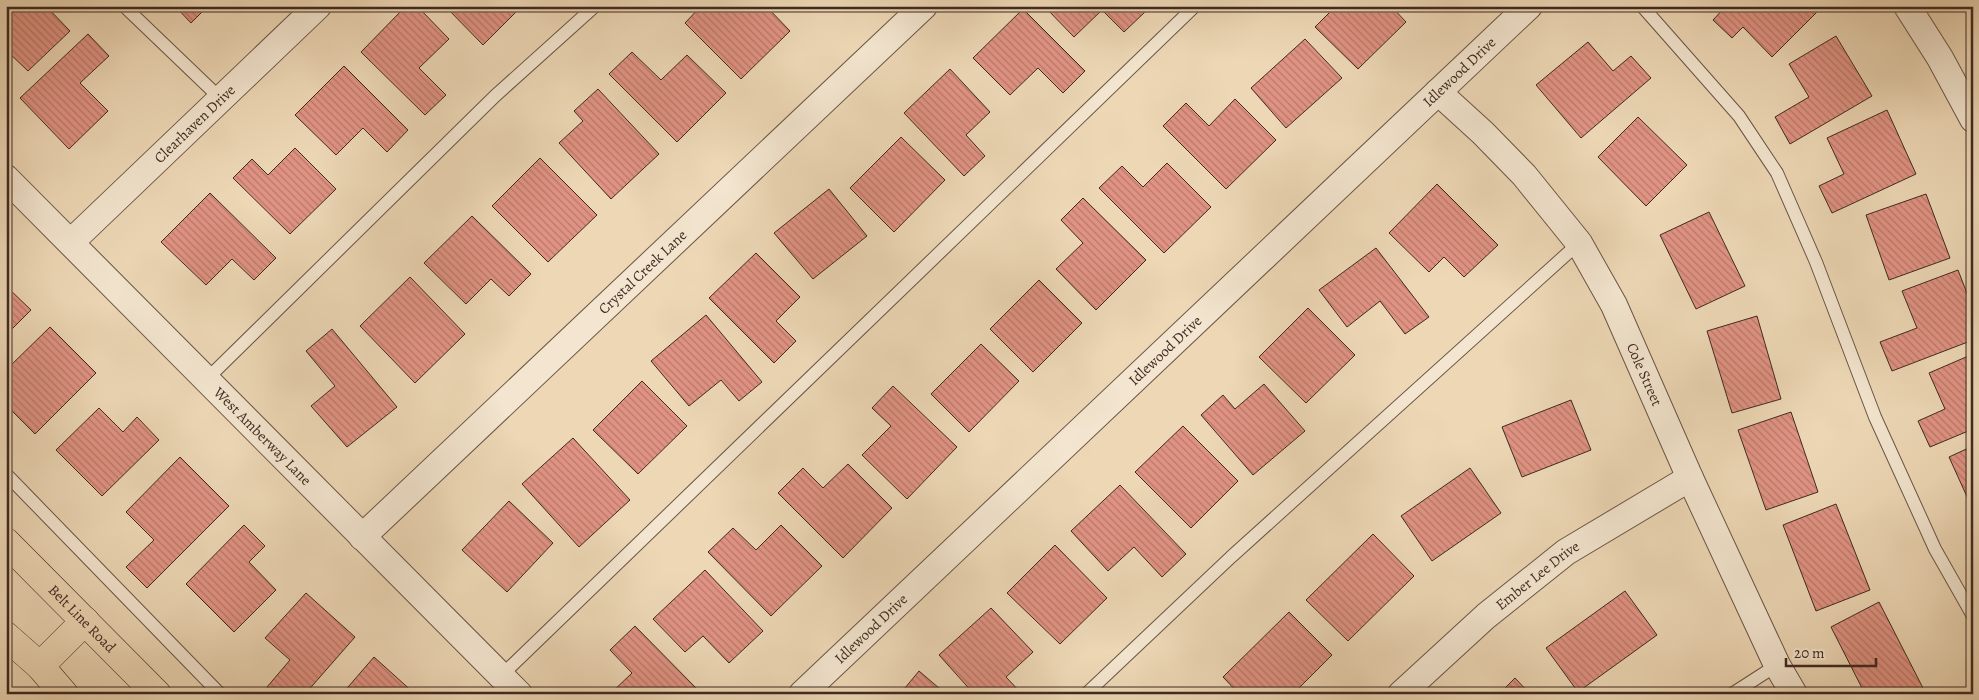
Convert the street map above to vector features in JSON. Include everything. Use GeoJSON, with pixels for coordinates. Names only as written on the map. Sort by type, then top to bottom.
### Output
{"type":"FeatureCollection","features":[{"type":"Feature","properties":{"kind":"main road","name":"Belt Line Road"},"geometry":{"type":"LineString","coordinates":[[6,542],[157,694]]}},
{"type":"Feature","properties":{"kind":"main road"},"geometry":{"type":"LineString","coordinates":[[40,666],[85,621]]}},
{"type":"Feature","properties":{"kind":"main road"},"geometry":{"type":"LineString","coordinates":[[6,636],[40,666],[64,694]]}},
{"type":"Feature","properties":{"kind":"street","name":"Clearhaven Drive"},"geometry":{"type":"LineString","coordinates":[[71,242],[318,6]]}},
{"type":"Feature","properties":{"kind":"street","name":"Crystal Creek Lane"},"geometry":{"type":"LineString","coordinates":[[362,537],[924,6]]}},
{"type":"Feature","properties":{"kind":"street","name":"Idlewood Drive"},"geometry":{"type":"LineString","coordinates":[[802,694],[1529,6]]}},
{"type":"Feature","properties":{"kind":"street"},"geometry":{"type":"LineString","coordinates":[[1907,6],[1940,58],[1973,119]]}},
{"type":"Feature","properties":{"kind":"street","name":"Cole Street"},"geometry":{"type":"LineString","coordinates":[[1438,92],[1483,133],[1524,175],[1578,243],[1614,305],[1690,478],[1777,665],[1794,694]]}},
{"type":"Feature","properties":{"kind":"street","name":"West Amberway Lane"},"geometry":{"type":"LineString","coordinates":[[6,178],[510,685]]}},
{"type":"Feature","properties":{"kind":"street","name":"Ember Lee Drive"},"geometry":{"type":"LineString","coordinates":[[1400,694],[1486,616],[1566,552],[1690,478]]}},
{"type":"Feature","properties":{"kind":"lane"},"geometry":{"type":"LineString","coordinates":[[124,6],[221,99]]}},
{"type":"Feature","properties":{"kind":"lane"},"geometry":{"type":"LineString","coordinates":[[207,379],[495,96],[595,6]]}},
{"type":"Feature","properties":{"kind":"lane"},"geometry":{"type":"LineString","coordinates":[[510,685],[1195,6]]}},
{"type":"Feature","properties":{"kind":"lane"},"geometry":{"type":"LineString","coordinates":[[1642,6],[1739,116],[1777,173],[1812,254],[1879,426],[1935,549],[1973,616]]}},
{"type":"Feature","properties":{"kind":"lane"},"geometry":{"type":"LineString","coordinates":[[1086,694],[1231,557],[1578,243]]}},
{"type":"Feature","properties":{"kind":"lane"},"geometry":{"type":"LineString","coordinates":[[6,474],[220,694]]}},
{"type":"Feature","properties":{"kind":"lane"},"geometry":{"type":"LineString","coordinates":[[1732,694],[1777,665]]}},
{"type":"Feature","properties":{"kind":"building"},"geometry":{"type":"Polygon","coordinates":[[[6,6],[46,6],[70,31],[28,71],[6,50],[6,6]]]}},
{"type":"Feature","properties":{"kind":"building"},"geometry":{"type":"Polygon","coordinates":[[[175,6],[208,6],[191,23],[175,6]]]}},
{"type":"Feature","properties":{"kind":"building"},"geometry":{"type":"Polygon","coordinates":[[[406,6],[417,6],[449,39],[419,68],[446,95],[425,115],[361,52],[406,6]]]}},
{"type":"Feature","properties":{"kind":"building"},"geometry":{"type":"Polygon","coordinates":[[[445,6],[522,6],[483,45],[445,6]]]}},
{"type":"Feature","properties":{"kind":"building"},"geometry":{"type":"Polygon","coordinates":[[[701,6],[766,6],[790,31],[741,79],[685,23],[701,6]]]}},
{"type":"Feature","properties":{"kind":"building"},"geometry":{"type":"Polygon","coordinates":[[[1044,6],[1141,6],[1146,11],[1124,32],[1102,10],[1074,37],[1044,6]]]}},
{"type":"Feature","properties":{"kind":"building"},"geometry":{"type":"Polygon","coordinates":[[[1336,6],[1391,6],[1406,22],[1358,69],[1315,27],[1336,6]]]}},
{"type":"Feature","properties":{"kind":"building"},"geometry":{"type":"Polygon","coordinates":[[[1726,6],[1816,6],[1819,10],[1772,57],[1743,27],[1732,38],[1713,20],[1726,6]]]}},
{"type":"Feature","properties":{"kind":"building"},"geometry":{"type":"Polygon","coordinates":[[[1023,9],[1085,71],[1063,93],[1038,68],[1010,95],[973,58],[1023,9]]]}},
{"type":"Feature","properties":{"kind":"building"},"geometry":{"type":"Polygon","coordinates":[[[88,34],[109,56],[80,83],[108,111],[69,149],[20,98],[88,34]]]}},
{"type":"Feature","properties":{"kind":"building"},"geometry":{"type":"Polygon","coordinates":[[[1836,36],[1872,96],[1790,144],[1775,117],[1809,97],[1789,64],[1836,36]]]}},
{"type":"Feature","properties":{"kind":"building"},"geometry":{"type":"Polygon","coordinates":[[[1305,39],[1342,78],[1286,128],[1251,88],[1305,39]]]}},
{"type":"Feature","properties":{"kind":"building"},"geometry":{"type":"Polygon","coordinates":[[[1588,42],[1613,71],[1631,56],[1651,78],[1581,138],[1536,85],[1588,42]]]}},
{"type":"Feature","properties":{"kind":"building"},"geometry":{"type":"Polygon","coordinates":[[[632,52],[661,80],[687,55],[726,93],[677,142],[609,74],[632,52]]]}},
{"type":"Feature","properties":{"kind":"building"},"geometry":{"type":"Polygon","coordinates":[[[344,66],[408,130],[387,152],[363,128],[336,155],[295,115],[344,66]]]}},
{"type":"Feature","properties":{"kind":"building"},"geometry":{"type":"Polygon","coordinates":[[[950,69],[990,112],[966,135],[985,156],[964,176],[904,113],[950,69]]]}},
{"type":"Feature","properties":{"kind":"building"},"geometry":{"type":"Polygon","coordinates":[[[598,89],[659,154],[611,199],[559,143],[583,121],[574,111],[598,89]]]}},
{"type":"Feature","properties":{"kind":"building"},"geometry":{"type":"Polygon","coordinates":[[[1235,99],[1276,140],[1226,189],[1163,126],[1186,103],[1209,126],[1235,99]]]}},
{"type":"Feature","properties":{"kind":"building"},"geometry":{"type":"Polygon","coordinates":[[[1887,110],[1916,174],[1832,213],[1819,186],[1844,174],[1827,138],[1887,110]]]}},
{"type":"Feature","properties":{"kind":"building"},"geometry":{"type":"Polygon","coordinates":[[[1638,117],[1687,165],[1646,206],[1598,157],[1638,117]]]}},
{"type":"Feature","properties":{"kind":"building"},"geometry":{"type":"Polygon","coordinates":[[[901,137],[945,180],[894,232],[850,188],[901,137]]]}},
{"type":"Feature","properties":{"kind":"building"},"geometry":{"type":"Polygon","coordinates":[[[295,148],[336,189],[290,234],[233,178],[252,159],[268,175],[295,148]]]}},
{"type":"Feature","properties":{"kind":"building"},"geometry":{"type":"Polygon","coordinates":[[[540,158],[597,215],[548,262],[492,206],[540,158]]]}},
{"type":"Feature","properties":{"kind":"building"},"geometry":{"type":"Polygon","coordinates":[[[1167,163],[1211,207],[1164,253],[1099,188],[1122,166],[1143,187],[1167,163]]]}},
{"type":"Feature","properties":{"kind":"building"},"geometry":{"type":"Polygon","coordinates":[[[1437,184],[1498,245],[1464,277],[1444,257],[1429,272],[1389,233],[1437,184]]]}},
{"type":"Feature","properties":{"kind":"building"},"geometry":{"type":"Polygon","coordinates":[[[829,189],[867,236],[813,279],[774,233],[829,189]]]}},
{"type":"Feature","properties":{"kind":"building"},"geometry":{"type":"Polygon","coordinates":[[[210,193],[276,258],[254,280],[232,259],[206,285],[161,242],[210,193]]]}},
{"type":"Feature","properties":{"kind":"building"},"geometry":{"type":"Polygon","coordinates":[[[1926,194],[1950,258],[1889,280],[1866,215],[1926,194]]]}},
{"type":"Feature","properties":{"kind":"building"},"geometry":{"type":"Polygon","coordinates":[[[1083,198],[1146,260],[1096,310],[1056,269],[1083,243],[1061,220],[1083,198]]]}},
{"type":"Feature","properties":{"kind":"building"},"geometry":{"type":"Polygon","coordinates":[[[1709,212],[1745,286],[1696,309],[1660,235],[1709,212]]]}},
{"type":"Feature","properties":{"kind":"building"},"geometry":{"type":"Polygon","coordinates":[[[472,216],[531,274],[509,296],[491,279],[466,304],[424,263],[472,216]]]}},
{"type":"Feature","properties":{"kind":"building"},"geometry":{"type":"Polygon","coordinates":[[[1376,248],[1429,317],[1405,334],[1380,301],[1347,327],[1319,290],[1376,248]]]}},
{"type":"Feature","properties":{"kind":"building"},"geometry":{"type":"Polygon","coordinates":[[[756,253],[800,297],[776,321],[796,341],[774,363],[709,298],[756,253]]]}},
{"type":"Feature","properties":{"kind":"building"},"geometry":{"type":"Polygon","coordinates":[[[1958,270],[1973,309],[1973,340],[1892,371],[1880,342],[1917,328],[1902,291],[1958,270]]]}},
{"type":"Feature","properties":{"kind":"building"},"geometry":{"type":"Polygon","coordinates":[[[410,277],[465,334],[415,383],[360,326],[410,277]]]}},
{"type":"Feature","properties":{"kind":"building"},"geometry":{"type":"Polygon","coordinates":[[[1039,280],[1082,323],[1033,372],[990,329],[1039,280]]]}},
{"type":"Feature","properties":{"kind":"building"},"geometry":{"type":"Polygon","coordinates":[[[6,286],[31,310],[6,335],[6,286]]]}},
{"type":"Feature","properties":{"kind":"building"},"geometry":{"type":"Polygon","coordinates":[[[1308,308],[1355,355],[1306,403],[1259,357],[1308,308]]]}},
{"type":"Feature","properties":{"kind":"building"},"geometry":{"type":"Polygon","coordinates":[[[706,315],[762,382],[739,401],[721,380],[689,406],[651,361],[706,315]]]}},
{"type":"Feature","properties":{"kind":"building"},"geometry":{"type":"Polygon","coordinates":[[[1757,316],[1781,399],[1732,413],[1707,331],[1757,316]]]}},
{"type":"Feature","properties":{"kind":"building"},"geometry":{"type":"Polygon","coordinates":[[[50,327],[96,373],[35,434],[6,405],[6,370],[50,327]]]}},
{"type":"Feature","properties":{"kind":"building"},"geometry":{"type":"Polygon","coordinates":[[[332,329],[397,407],[347,447],[311,406],[335,386],[306,351],[332,329]]]}},
{"type":"Feature","properties":{"kind":"building"},"geometry":{"type":"Polygon","coordinates":[[[981,344],[1019,381],[969,432],[931,394],[981,344]]]}},
{"type":"Feature","properties":{"kind":"building"},"geometry":{"type":"Polygon","coordinates":[[[1973,354],[1973,429],[1930,447],[1918,421],[1945,409],[1929,373],[1973,354]]]}},
{"type":"Feature","properties":{"kind":"building"},"geometry":{"type":"Polygon","coordinates":[[[642,381],[687,426],[638,474],[593,430],[642,381]]]}},
{"type":"Feature","properties":{"kind":"building"},"geometry":{"type":"Polygon","coordinates":[[[1264,384],[1305,431],[1253,475],[1201,415],[1223,395],[1235,409],[1264,384]]]}},
{"type":"Feature","properties":{"kind":"building"},"geometry":{"type":"Polygon","coordinates":[[[893,386],[957,447],[907,499],[862,455],[891,426],[872,408],[893,386]]]}},
{"type":"Feature","properties":{"kind":"building"},"geometry":{"type":"Polygon","coordinates":[[[1571,400],[1591,450],[1522,477],[1502,427],[1571,400]]]}},
{"type":"Feature","properties":{"kind":"building"},"geometry":{"type":"Polygon","coordinates":[[[99,408],[123,432],[137,417],[159,440],[102,496],[56,450],[99,408]]]}},
{"type":"Feature","properties":{"kind":"building"},"geometry":{"type":"Polygon","coordinates":[[[1791,412],[1818,492],[1766,510],[1738,430],[1791,412]]]}},
{"type":"Feature","properties":{"kind":"building"},"geometry":{"type":"Polygon","coordinates":[[[1183,426],[1238,481],[1191,528],[1135,472],[1183,426]]]}},
{"type":"Feature","properties":{"kind":"building"},"geometry":{"type":"Polygon","coordinates":[[[573,438],[630,500],[579,547],[522,484],[573,438]]]}},
{"type":"Feature","properties":{"kind":"building"},"geometry":{"type":"Polygon","coordinates":[[[1973,446],[1973,510],[1949,457],[1973,446]]]}},
{"type":"Feature","properties":{"kind":"building"},"geometry":{"type":"Polygon","coordinates":[[[180,457],[229,506],[147,588],[126,567],[154,540],[126,512],[180,457]]]}},
{"type":"Feature","properties":{"kind":"building"},"geometry":{"type":"Polygon","coordinates":[[[848,464],[892,508],[843,558],[778,493],[803,468],[823,488],[848,464]]]}},
{"type":"Feature","properties":{"kind":"building"},"geometry":{"type":"Polygon","coordinates":[[[1470,468],[1501,513],[1432,561],[1401,516],[1470,468]]]}},
{"type":"Feature","properties":{"kind":"building"},"geometry":{"type":"Polygon","coordinates":[[[1120,485],[1186,554],[1162,577],[1134,547],[1108,571],[1071,531],[1120,485]]]}},
{"type":"Feature","properties":{"kind":"building"},"geometry":{"type":"Polygon","coordinates":[[[509,501],[553,543],[507,592],[462,550],[509,501]]]}},
{"type":"Feature","properties":{"kind":"building"},"geometry":{"type":"Polygon","coordinates":[[[1836,504],[1870,590],[1816,611],[1783,525],[1836,504]]]}},
{"type":"Feature","properties":{"kind":"building"},"geometry":{"type":"Polygon","coordinates":[[[244,525],[265,546],[249,562],[276,590],[234,632],[186,584],[244,525]]]}},
{"type":"Feature","properties":{"kind":"building"},"geometry":{"type":"Polygon","coordinates":[[[781,525],[822,566],[771,616],[708,552],[733,528],[756,550],[781,525]]]}},
{"type":"Feature","properties":{"kind":"building"},"geometry":{"type":"Polygon","coordinates":[[[1373,534],[1414,576],[1348,641],[1306,600],[1373,534]]]}},
{"type":"Feature","properties":{"kind":"building"},"geometry":{"type":"Polygon","coordinates":[[[1055,545],[1107,598],[1060,644],[1007,593],[1055,545]]]}},
{"type":"Feature","properties":{"kind":"building"},"geometry":{"type":"Polygon","coordinates":[[[705,570],[763,631],[729,663],[703,636],[685,652],[653,619],[705,570]]]}},
{"type":"Feature","properties":{"kind":"building"},"geometry":{"type":"Polygon","coordinates":[[[1625,591],[1657,635],[1578,692],[1546,648],[1625,591]]]}},
{"type":"Feature","properties":{"kind":"building"},"geometry":{"type":"Polygon","coordinates":[[[306,593],[355,637],[305,694],[274,694],[267,687],[290,660],[265,638],[306,593]]]}},
{"type":"Feature","properties":{"kind":"building"},"geometry":{"type":"Polygon","coordinates":[[[1879,602],[1924,690],[1917,694],[1865,694],[1831,627],[1879,602]]]}},
{"type":"Feature","properties":{"kind":"building"},"geometry":{"type":"Polygon","coordinates":[[[991,608],[1033,652],[1006,677],[1022,694],[974,694],[939,655],[991,608]]]}},
{"type":"Feature","properties":{"kind":"building"},"geometry":{"type":"Polygon","coordinates":[[[1289,612],[1332,655],[1293,694],[1239,694],[1223,677],[1289,612]]]}},
{"type":"Feature","properties":{"kind":"building"},"geometry":{"type":"Polygon","coordinates":[[[635,626],[696,688],[690,694],[610,694],[632,673],[610,650],[635,626]]]}},
{"type":"Feature","properties":{"kind":"building"},"geometry":{"type":"Polygon","coordinates":[[[374,657],[415,694],[342,694],[374,657]]]}},
{"type":"Feature","properties":{"kind":"building"},"geometry":{"type":"Polygon","coordinates":[[[919,671],[946,694],[900,694],[919,671]]]}},
{"type":"Feature","properties":{"kind":"building"},"geometry":{"type":"Polygon","coordinates":[[[1515,678],[1530,694],[1499,694],[1515,678]]]}}]}
